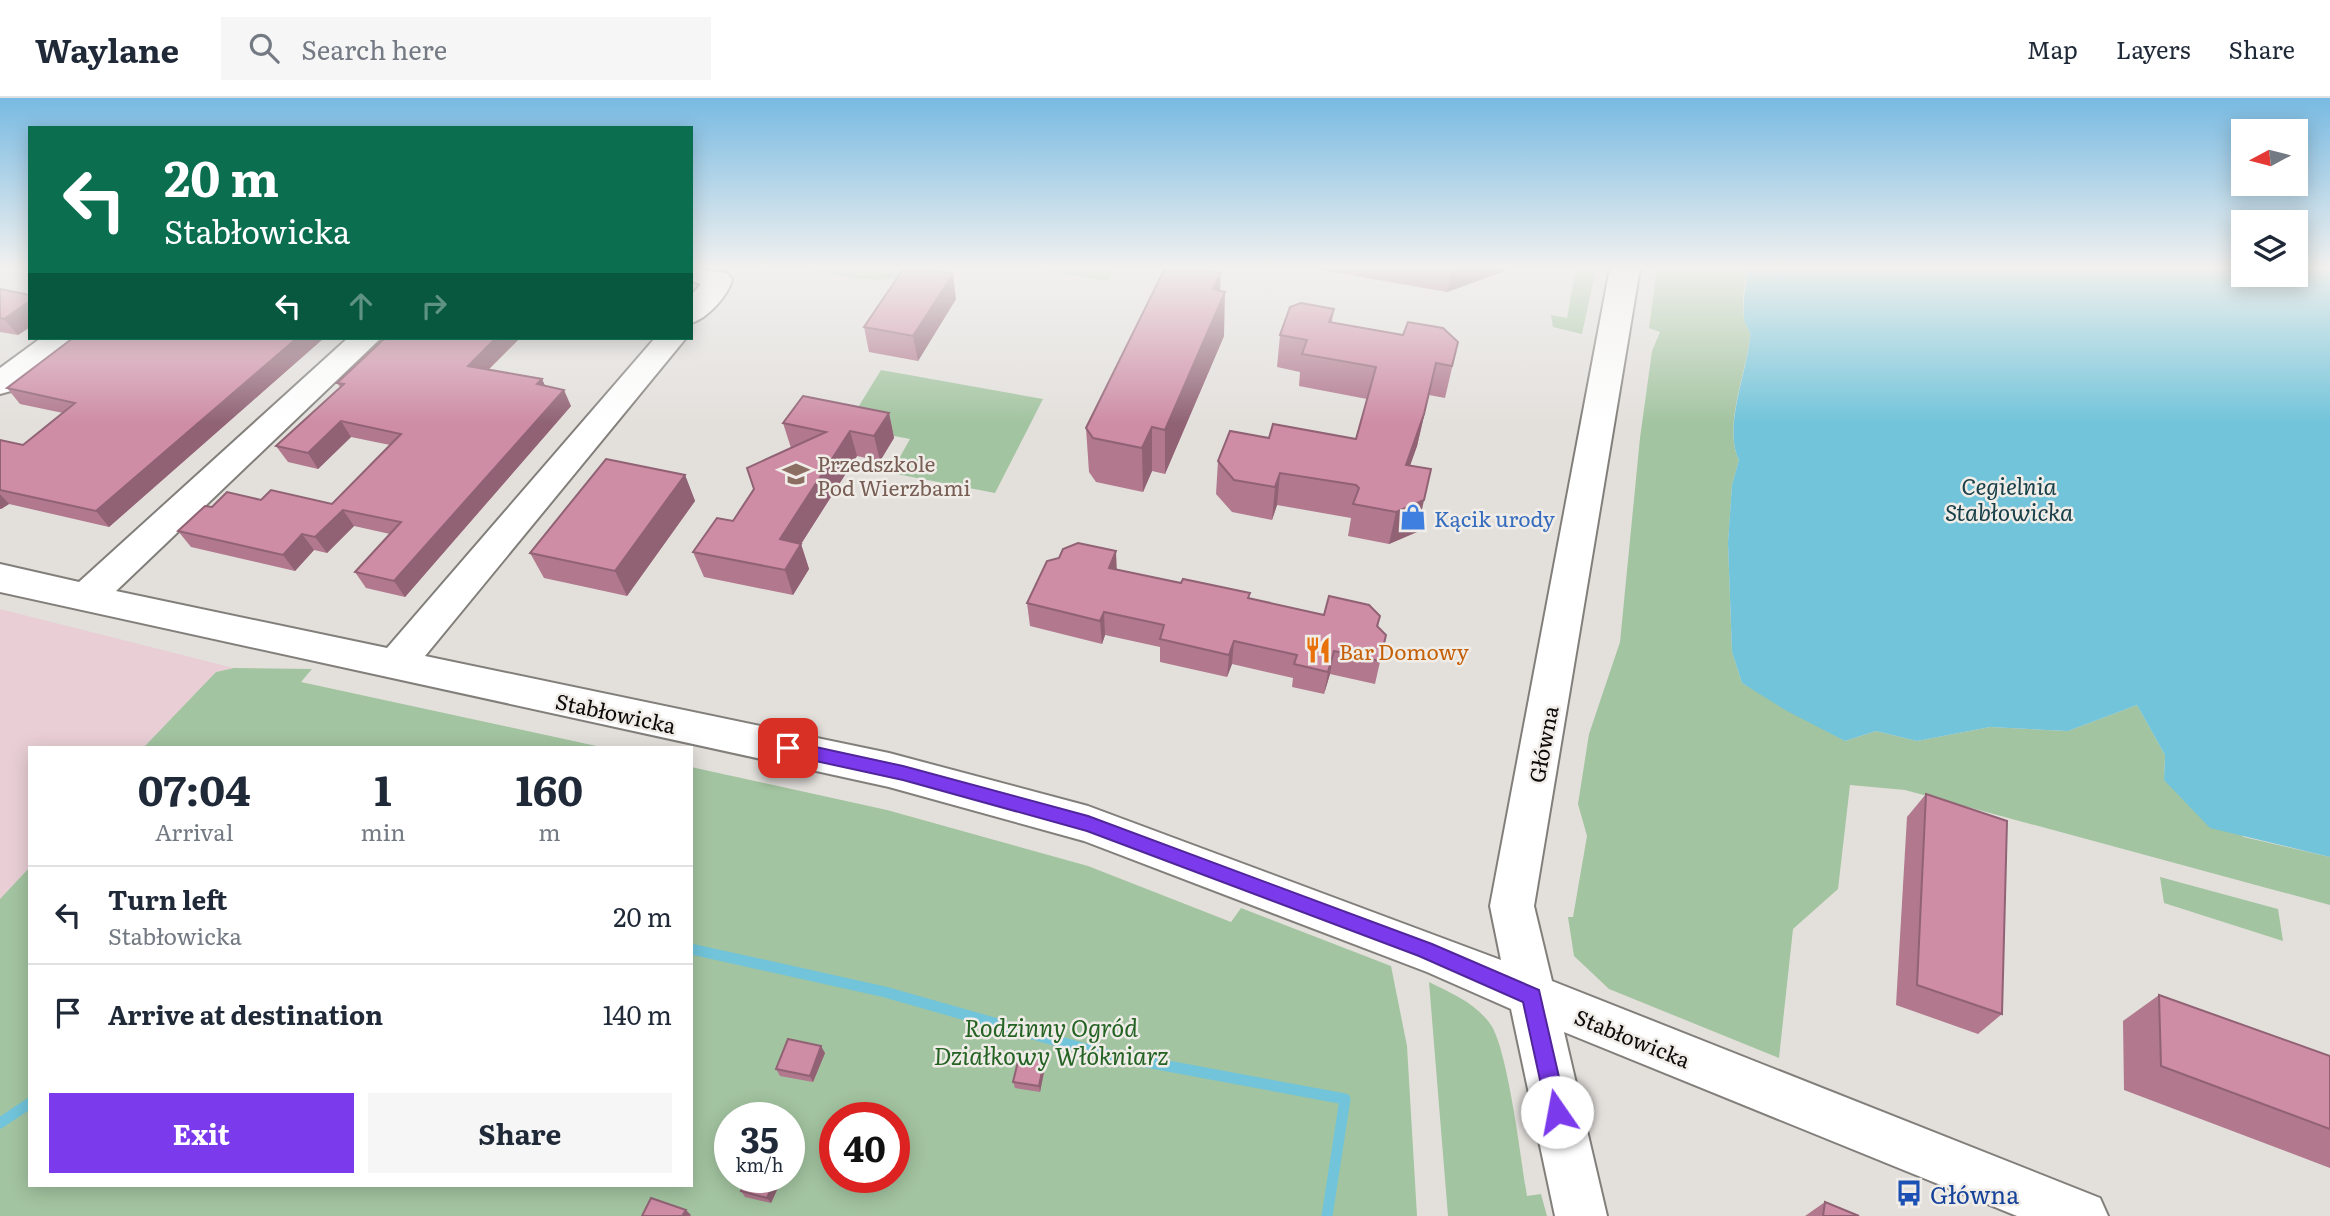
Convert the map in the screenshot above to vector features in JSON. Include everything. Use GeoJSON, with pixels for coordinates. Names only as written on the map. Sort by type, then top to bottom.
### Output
{"type":"FeatureCollection","features":[{"type":"Feature","properties":{"kind":"street","name":"Główna"},"geometry":{"type":"LineString","coordinates":[[1581,1216],[1512,906],[1616,320]]}},
{"type":"Feature","properties":{"kind":"street"},"geometry":{"type":"LineString","coordinates":[[0,384],[58,340]]}},
{"type":"Feature","properties":{"kind":"street"},"geometry":{"type":"LineString","coordinates":[[85,598],[364,340]]}},
{"type":"Feature","properties":{"kind":"street"},"geometry":{"type":"LineString","coordinates":[[395,665],[669,340]]}},
{"type":"Feature","properties":{"kind":"street","name":"Stabłowicka"},"geometry":{"type":"LineString","coordinates":[[0,578],[889,770],[1088,824],[1432,952],[1532,996],[2082,1216]]}},
{"type":"Feature","properties":{"kind":"shaded area"},"geometry":{"type":"Polygon","coordinates":[[[0,609],[234,668],[216,672],[145,746],[28,746],[28,869],[0,899],[0,609]]]}},
{"type":"Feature","properties":{"kind":"green space"},"geometry":{"type":"Polygon","coordinates":[[[1552,320],[1585,320],[1582,334],[1553,327],[1552,320]]]}},
{"type":"Feature","properties":{"kind":"green space"},"geometry":{"type":"Polygon","coordinates":[[[1650,320],[1745,320],[1750,332],[1734,417],[1733,432],[1739,460],[1732,485],[1728,544],[1732,652],[1742,683],[1845,741],[1876,731],[1917,741],[1990,727],[2068,731],[2137,705],[2165,755],[2164,780],[2244,837],[2330,857],[2330,905],[1905,790],[1850,785],[1838,889],[1793,929],[1779,1058],[1609,989],[1574,956],[1568,917],[1573,917],[1587,836],[1578,804],[1589,734],[1620,642],[1640,438],[1652,351],[1660,332],[1649,328],[1650,320]]]}},
{"type":"Feature","properties":{"kind":"green space"},"geometry":{"type":"Polygon","coordinates":[[[881,370],[1043,399],[995,493],[891,473],[910,439],[846,427],[881,370]]]}},
{"type":"Feature","properties":{"kind":"green space"},"geometry":{"type":"Polygon","coordinates":[[[234,668],[312,669],[301,682],[596,746],[145,746],[216,672],[234,668]]]}},
{"type":"Feature","properties":{"kind":"green space","name":"Rodzinny Ogród Działkowy Włókniarz"},"geometry":{"type":"Polygon","coordinates":[[[693,767],[887,810],[1088,866],[1231,922],[1241,908],[1391,966],[1407,1046],[1417,1216],[0,1216],[0,899],[28,869],[28,1187],[693,1187],[693,767]]]}},
{"type":"Feature","properties":{"kind":"green space"},"geometry":{"type":"Polygon","coordinates":[[[2160,877],[2278,909],[2283,941],[2164,903],[2160,877]]]}},
{"type":"Feature","properties":{"kind":"green space"},"geometry":{"type":"Polygon","coordinates":[[[1429,982],[1471,1005],[1491,1025],[1508,1081],[1527,1196],[1541,1194],[1547,1216],[1448,1216],[1429,982]]]}},
{"type":"Feature","properties":{"kind":"water","name":"Cegielnia Stabłowicka"},"geometry":{"type":"Polygon","coordinates":[[[1744,320],[2330,320],[2330,857],[2210,828],[2164,780],[2165,755],[2137,705],[2068,731],[1990,727],[1917,741],[1876,731],[1845,741],[1787,711],[1742,683],[1732,652],[1728,543],[1732,485],[1739,460],[1735,447],[1735,416],[1750,337],[1744,320]]]}},
{"type":"Feature","properties":{"kind":"building"},"geometry":{"type":"Polygon","coordinates":[[[869,320],[923,320],[913,336],[864,327],[869,320]]]}},
{"type":"Feature","properties":{"kind":"building"},"geometry":{"type":"Polygon","coordinates":[[[1139,320],[1213,320],[1165,430],[1152,427],[1142,448],[1093,438],[1086,428],[1139,320]]]}},
{"type":"Feature","properties":{"kind":"building"},"geometry":{"type":"Polygon","coordinates":[[[1285,320],[1330,320],[1403,335],[1408,322],[1443,328],[1458,342],[1452,366],[1436,363],[1424,414],[1406,465],[1431,469],[1424,500],[1396,512],[1353,504],[1359,488],[1356,485],[1280,473],[1275,487],[1234,480],[1218,461],[1230,431],[1269,438],[1273,424],[1356,439],[1376,367],[1302,354],[1307,340],[1280,335],[1285,320]]]}},
{"type":"Feature","properties":{"kind":"building"},"geometry":{"type":"Polygon","coordinates":[[[70,340],[295,340],[96,511],[0,490],[0,440],[23,445],[75,403],[7,388],[70,340]]]}},
{"type":"Feature","properties":{"kind":"building"},"geometry":{"type":"Polygon","coordinates":[[[383,340],[494,340],[468,366],[542,379],[537,384],[564,390],[394,581],[355,572],[401,522],[343,510],[315,537],[302,534],[283,555],[178,531],[205,506],[212,507],[227,492],[261,500],[271,490],[332,504],[401,434],[341,421],[308,453],[276,446],[344,384],[337,383],[383,340]]]}},
{"type":"Feature","properties":{"kind":"building"},"geometry":{"type":"Polygon","coordinates":[[[803,396],[889,413],[874,436],[850,431],[780,539],[801,544],[785,570],[693,552],[717,518],[733,521],[754,489],[747,468],[826,432],[783,423],[803,396]]]}},
{"type":"Feature","properties":{"kind":"building"},"geometry":{"type":"Polygon","coordinates":[[[606,459],[685,475],[615,571],[530,553],[606,459]]]}},
{"type":"Feature","properties":{"kind":"building"},"geometry":{"type":"Polygon","coordinates":[[[1078,543],[1116,551],[1109,568],[1181,583],[1183,579],[1250,593],[1248,598],[1324,615],[1329,596],[1369,605],[1380,616],[1377,626],[1386,635],[1380,661],[1334,651],[1328,672],[1294,664],[1297,655],[1234,641],[1229,655],[1160,639],[1164,625],[1104,612],[1100,621],[1027,603],[1047,561],[1059,558],[1063,549],[1078,543]]]}},
{"type":"Feature","properties":{"kind":"building"},"geometry":{"type":"Polygon","coordinates":[[[1926,794],[2007,821],[2002,1014],[1917,985],[1926,794]]]}},
{"type":"Feature","properties":{"kind":"building"},"geometry":{"type":"Polygon","coordinates":[[[2159,995],[2330,1056],[2330,1129],[2161,1066],[2159,995]]]}},
{"type":"Feature","properties":{"kind":"building"},"geometry":{"type":"Polygon","coordinates":[[[788,1039],[821,1046],[810,1076],[776,1069],[788,1039]]]}},
{"type":"Feature","properties":{"kind":"building"},"geometry":{"type":"Polygon","coordinates":[[[1019,1057],[1044,1061],[1039,1086],[1013,1082],[1019,1057]]]}},
{"type":"Feature","properties":{"kind":"building"},"geometry":{"type":"Polygon","coordinates":[[[748,1193],[769,1193],[767,1198],[748,1193]]]}},
{"type":"Feature","properties":{"kind":"building"},"geometry":{"type":"Polygon","coordinates":[[[651,1198],[686,1210],[682,1216],[642,1216],[651,1198]]]}},
{"type":"Feature","properties":{"kind":"building"},"geometry":{"type":"Polygon","coordinates":[[[1825,1202],[1859,1216],[1823,1216],[1825,1202]]]}},
{"type":"Feature","properties":{"kind":"waterway"},"geometry":{"type":"LineString","coordinates":[[693,949],[885,992],[1103,1054],[1345,1099],[1327,1216]]}},
{"type":"Feature","properties":{"kind":"waterway"},"geometry":{"type":"LineString","coordinates":[[0,1123],[28,1104]]}},
{"type":"Feature","properties":{"kind":"place","name":"Przedszkole Pod Wierzbami"},"geometry":{"type":"Point","coordinates":[796,474]}},
{"type":"Feature","properties":{"kind":"place","name":"Kącik urody"},"geometry":{"type":"Point","coordinates":[1413,517]}},
{"type":"Feature","properties":{"kind":"place","name":"Bar Domowy"},"geometry":{"type":"Point","coordinates":[1318,650]}},
{"type":"Feature","properties":{"kind":"place","name":"Główna"},"geometry":{"type":"Point","coordinates":[1909,1193]}},
{"type":"Feature","properties":{"kind":"route"},"geometry":{"type":"LineString","coordinates":[[788,748],[903,773],[1088,824],[1426,950],[1532,996],[1557,1112]]}}]}
